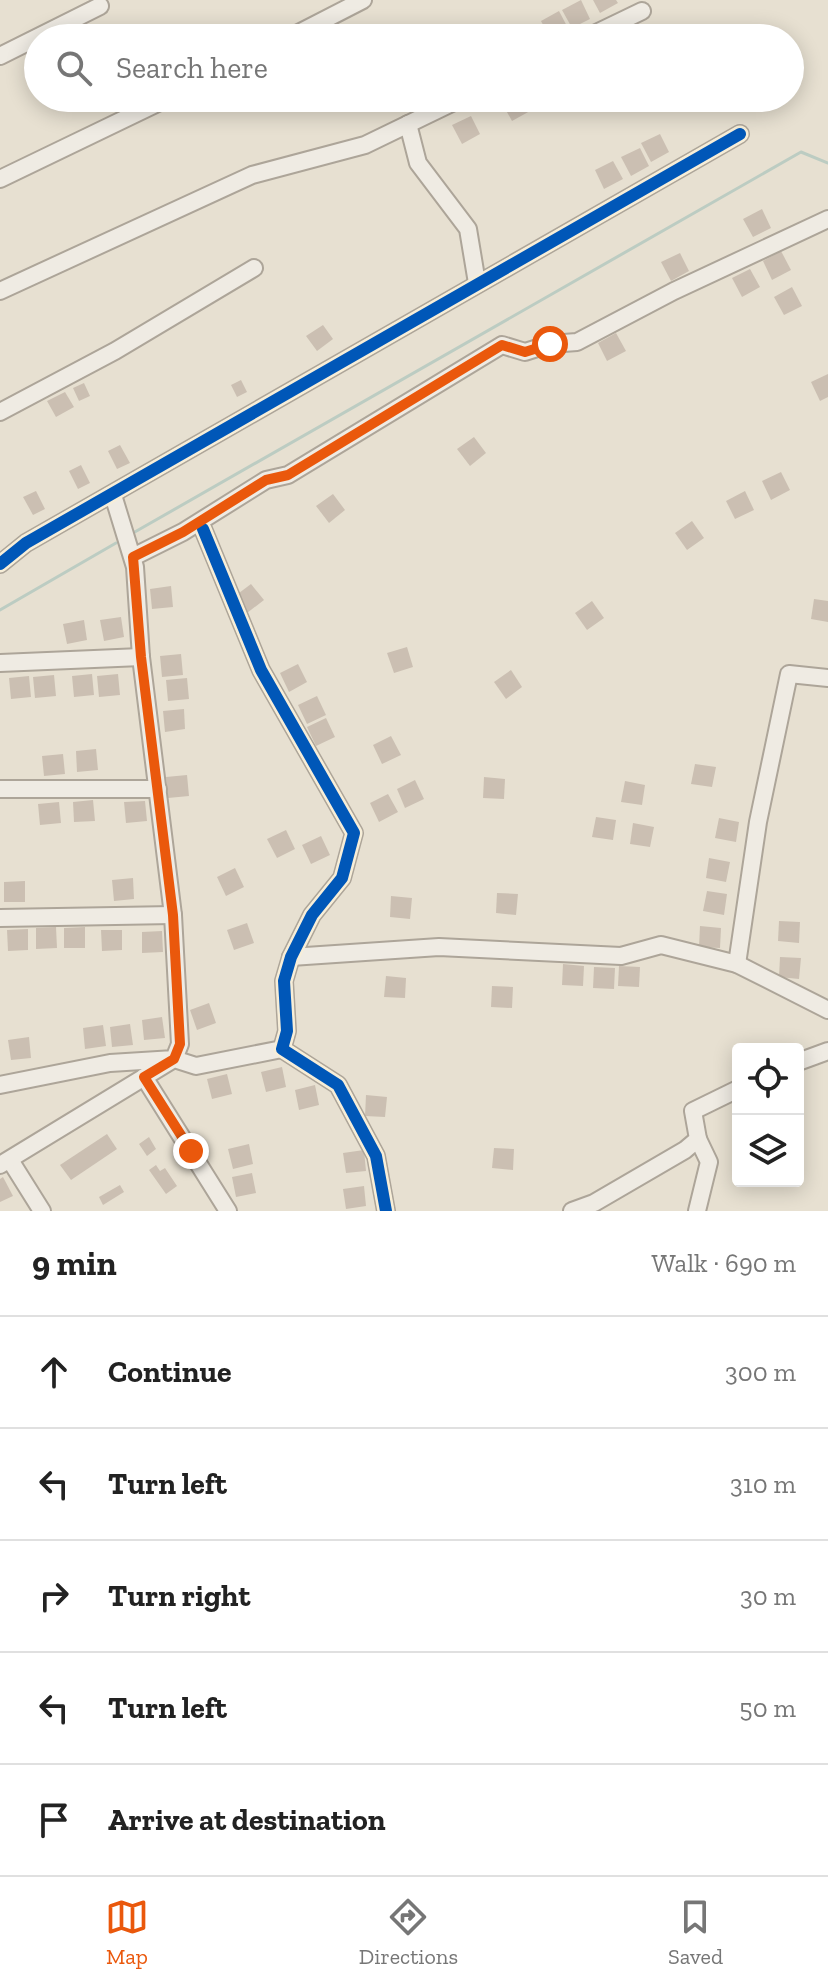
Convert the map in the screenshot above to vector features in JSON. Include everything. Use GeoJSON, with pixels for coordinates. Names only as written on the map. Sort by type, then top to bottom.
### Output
{"type":"FeatureCollection","features":[{"type":"Feature","properties":{"kind":"street"},"geometry":{"type":"LineString","coordinates":[[316,24],[363,0]]}},
{"type":"Feature","properties":{"kind":"street"},"geometry":{"type":"LineString","coordinates":[[64,24],[100,6]]}},
{"type":"Feature","properties":{"kind":"street"},"geometry":{"type":"LineString","coordinates":[[615,24],[642,11]]}},
{"type":"Feature","properties":{"kind":"street"},"geometry":{"type":"LineString","coordinates":[[0,56],[24,44]]}},
{"type":"Feature","properties":{"kind":"street"},"geometry":{"type":"LineString","coordinates":[[0,179],[139,112]]}},
{"type":"Feature","properties":{"kind":"street"},"geometry":{"type":"LineString","coordinates":[[0,291],[252,175],[365,145],[433,112]]}},
{"type":"Feature","properties":{"kind":"street"},"geometry":{"type":"LineString","coordinates":[[408,124],[418,163],[468,229],[477,283]]}},
{"type":"Feature","properties":{"kind":"street"},"geometry":{"type":"LineString","coordinates":[[0,564],[26,543],[740,134]]}},
{"type":"Feature","properties":{"kind":"street"},"geometry":{"type":"LineString","coordinates":[[133,557],[183,532],[266,480],[288,475],[502,345],[525,352],[550,344],[577,342],[674,291],[828,219]]}},
{"type":"Feature","properties":{"kind":"street"},"geometry":{"type":"LineString","coordinates":[[0,412],[115,351],[254,268]]}},
{"type":"Feature","properties":{"kind":"street"},"geometry":{"type":"LineString","coordinates":[[42,1211],[5,1163],[174,1059],[180,1044],[173,915],[141,657],[133,557],[113,495]]}},
{"type":"Feature","properties":{"kind":"street"},"geometry":{"type":"LineString","coordinates":[[203,529],[261,670],[354,833],[342,878],[312,915],[291,957],[284,981],[287,1031],[282,1049]]}},
{"type":"Feature","properties":{"kind":"street"},"geometry":{"type":"LineString","coordinates":[[0,663],[141,657]]}},
{"type":"Feature","properties":{"kind":"street"},"geometry":{"type":"LineString","coordinates":[[737,964],[758,822],[789,674],[828,678]]}},
{"type":"Feature","properties":{"kind":"street"},"geometry":{"type":"LineString","coordinates":[[0,789],[158,789]]}},
{"type":"Feature","properties":{"kind":"street"},"geometry":{"type":"LineString","coordinates":[[0,918],[173,915]]}},
{"type":"Feature","properties":{"kind":"street"},"geometry":{"type":"LineString","coordinates":[[291,957],[439,947],[621,956],[661,945],[737,964],[828,1010]]}},
{"type":"Feature","properties":{"kind":"street"},"geometry":{"type":"LineString","coordinates":[[0,1085],[110,1063],[174,1059],[196,1066],[282,1049],[338,1085],[376,1156],[386,1211]]}},
{"type":"Feature","properties":{"kind":"street"},"geometry":{"type":"LineString","coordinates":[[804,1060],[828,1051]]}},
{"type":"Feature","properties":{"kind":"street"},"geometry":{"type":"LineString","coordinates":[[144,1077],[228,1211]]}},
{"type":"Feature","properties":{"kind":"street"},"geometry":{"type":"LineString","coordinates":[[697,1211],[709,1162],[698,1139],[693,1111],[732,1092]]}},
{"type":"Feature","properties":{"kind":"street"},"geometry":{"type":"LineString","coordinates":[[572,1211],[594,1203],[698,1139]]}},
{"type":"Feature","properties":{"kind":"building"},"geometry":{"type":"Polygon","coordinates":[[[581,0],[590,19],[580,24],[570,24],[562,10],[581,0]]]}},
{"type":"Feature","properties":{"kind":"building"},"geometry":{"type":"Polygon","coordinates":[[[593,0],[616,0],[618,3],[600,13],[593,0]]]}},
{"type":"Feature","properties":{"kind":"building"},"geometry":{"type":"Polygon","coordinates":[[[559,11],[566,24],[543,24],[541,21],[559,11]]]}},
{"type":"Feature","properties":{"kind":"building"},"geometry":{"type":"Polygon","coordinates":[[[507,112],[528,112],[512,121],[507,112]]]}},
{"type":"Feature","properties":{"kind":"building"},"geometry":{"type":"Polygon","coordinates":[[[471,116],[480,134],[462,144],[452,125],[471,116]]]}},
{"type":"Feature","properties":{"kind":"building"},"geometry":{"type":"Polygon","coordinates":[[[660,134],[669,152],[651,162],[641,143],[660,134]]]}},
{"type":"Feature","properties":{"kind":"building"},"geometry":{"type":"Polygon","coordinates":[[[640,148],[649,166],[631,176],[621,157],[640,148]]]}},
{"type":"Feature","properties":{"kind":"building"},"geometry":{"type":"Polygon","coordinates":[[[613,161],[623,179],[604,189],[595,170],[613,161]]]}},
{"type":"Feature","properties":{"kind":"building"},"geometry":{"type":"Polygon","coordinates":[[[762,209],[771,228],[753,237],[743,219],[762,209]]]}},
{"type":"Feature","properties":{"kind":"building"},"geometry":{"type":"Polygon","coordinates":[[[781,251],[791,270],[772,280],[763,261],[781,251]]]}},
{"type":"Feature","properties":{"kind":"building"},"geometry":{"type":"Polygon","coordinates":[[[680,253],[689,271],[671,281],[661,262],[680,253]]]}},
{"type":"Feature","properties":{"kind":"building"},"geometry":{"type":"Polygon","coordinates":[[[750,269],[760,287],[742,297],[732,278],[750,269]]]}},
{"type":"Feature","properties":{"kind":"building"},"geometry":{"type":"Polygon","coordinates":[[[792,287],[802,306],[784,315],[774,297],[792,287]]]}},
{"type":"Feature","properties":{"kind":"building"},"geometry":{"type":"Polygon","coordinates":[[[323,325],[333,339],[317,351],[306,336],[323,325]]]}},
{"type":"Feature","properties":{"kind":"building"},"geometry":{"type":"Polygon","coordinates":[[[616,333],[626,351],[607,361],[598,343],[616,333]]]}},
{"type":"Feature","properties":{"kind":"building"},"geometry":{"type":"Polygon","coordinates":[[[828,374],[828,397],[820,401],[811,382],[828,374]]]}},
{"type":"Feature","properties":{"kind":"building"},"geometry":{"type":"Polygon","coordinates":[[[241,380],[247,392],[237,397],[231,385],[241,380]]]}},
{"type":"Feature","properties":{"kind":"building"},"geometry":{"type":"Polygon","coordinates":[[[84,383],[90,396],[79,401],[73,388],[84,383]]]}},
{"type":"Feature","properties":{"kind":"building"},"geometry":{"type":"Polygon","coordinates":[[[65,392],[74,407],[56,417],[47,401],[65,392]]]}},
{"type":"Feature","properties":{"kind":"building"},"geometry":{"type":"Polygon","coordinates":[[[474,437],[486,453],[470,466],[457,449],[474,437]]]}},
{"type":"Feature","properties":{"kind":"building"},"geometry":{"type":"Polygon","coordinates":[[[120,445],[130,463],[117,469],[108,451],[120,445]]]}},
{"type":"Feature","properties":{"kind":"building"},"geometry":{"type":"Polygon","coordinates":[[[81,465],[90,483],[78,489],[69,471],[81,465]]]}},
{"type":"Feature","properties":{"kind":"building"},"geometry":{"type":"Polygon","coordinates":[[[781,472],[790,490],[771,500],[762,481],[781,472]]]}},
{"type":"Feature","properties":{"kind":"building"},"geometry":{"type":"Polygon","coordinates":[[[36,491],[45,509],[33,515],[23,497],[36,491]]]}},
{"type":"Feature","properties":{"kind":"building"},"geometry":{"type":"Polygon","coordinates":[[[745,491],[754,510],[735,519],[726,501],[745,491]]]}},
{"type":"Feature","properties":{"kind":"building"},"geometry":{"type":"Polygon","coordinates":[[[333,494],[345,510],[329,523],[316,506],[333,494]]]}},
{"type":"Feature","properties":{"kind":"building"},"geometry":{"type":"Polygon","coordinates":[[[692,521],[704,538],[687,550],[675,533],[692,521]]]}},
{"type":"Feature","properties":{"kind":"building"},"geometry":{"type":"Polygon","coordinates":[[[251,584],[264,600],[247,613],[235,596],[251,584]]]}},
{"type":"Feature","properties":{"kind":"building"},"geometry":{"type":"Polygon","coordinates":[[[171,586],[173,607],[152,609],[150,589],[171,586]]]}},
{"type":"Feature","properties":{"kind":"building"},"geometry":{"type":"Polygon","coordinates":[[[814,599],[828,601],[828,622],[811,619],[814,599]]]}},
{"type":"Feature","properties":{"kind":"building"},"geometry":{"type":"Polygon","coordinates":[[[592,601],[604,618],[587,630],[575,613],[592,601]]]}},
{"type":"Feature","properties":{"kind":"building"},"geometry":{"type":"Polygon","coordinates":[[[121,617],[124,637],[104,641],[100,620],[121,617]]]}},
{"type":"Feature","properties":{"kind":"building"},"geometry":{"type":"Polygon","coordinates":[[[84,620],[87,640],[67,644],[63,624],[84,620]]]}},
{"type":"Feature","properties":{"kind":"building"},"geometry":{"type":"Polygon","coordinates":[[[407,647],[413,667],[394,673],[387,653],[407,647]]]}},
{"type":"Feature","properties":{"kind":"building"},"geometry":{"type":"Polygon","coordinates":[[[181,654],[183,675],[162,677],[160,656],[181,654]]]}},
{"type":"Feature","properties":{"kind":"building"},"geometry":{"type":"Polygon","coordinates":[[[298,664],[307,682],[289,692],[280,673],[298,664]]]}},
{"type":"Feature","properties":{"kind":"building"},"geometry":{"type":"Polygon","coordinates":[[[511,670],[522,687],[506,699],[494,682],[511,670]]]}},
{"type":"Feature","properties":{"kind":"building"},"geometry":{"type":"Polygon","coordinates":[[[92,674],[94,695],[74,697],[72,676],[92,674]]]}},
{"type":"Feature","properties":{"kind":"building"},"geometry":{"type":"Polygon","coordinates":[[[118,674],[120,695],[99,697],[97,676],[118,674]]]}},
{"type":"Feature","properties":{"kind":"building"},"geometry":{"type":"Polygon","coordinates":[[[54,675],[56,696],[35,698],[33,677],[54,675]]]}},
{"type":"Feature","properties":{"kind":"building"},"geometry":{"type":"Polygon","coordinates":[[[29,676],[31,697],[11,699],[9,678],[29,676]]]}},
{"type":"Feature","properties":{"kind":"building"},"geometry":{"type":"Polygon","coordinates":[[[187,678],[189,699],[168,701],[166,680],[187,678]]]}},
{"type":"Feature","properties":{"kind":"building"},"geometry":{"type":"Polygon","coordinates":[[[317,696],[326,715],[307,724],[298,705],[317,696]]]}},
{"type":"Feature","properties":{"kind":"building"},"geometry":{"type":"Polygon","coordinates":[[[184,709],[185,729],[165,732],[163,711],[184,709]]]}},
{"type":"Feature","properties":{"kind":"building"},"geometry":{"type":"Polygon","coordinates":[[[326,718],[335,737],[316,746],[307,727],[326,718]]]}},
{"type":"Feature","properties":{"kind":"building"},"geometry":{"type":"Polygon","coordinates":[[[391,736],[401,755],[382,764],[373,745],[391,736]]]}},
{"type":"Feature","properties":{"kind":"building"},"geometry":{"type":"Polygon","coordinates":[[[96,749],[98,770],[77,772],[76,751],[96,749]]]}},
{"type":"Feature","properties":{"kind":"building"},"geometry":{"type":"Polygon","coordinates":[[[63,754],[65,774],[44,776],[42,756],[63,754]]]}},
{"type":"Feature","properties":{"kind":"building"},"geometry":{"type":"Polygon","coordinates":[[[695,764],[716,767],[712,787],[691,784],[695,764]]]}},
{"type":"Feature","properties":{"kind":"building"},"geometry":{"type":"Polygon","coordinates":[[[187,775],[189,796],[168,798],[166,777],[187,775]]]}},
{"type":"Feature","properties":{"kind":"building"},"geometry":{"type":"Polygon","coordinates":[[[484,777],[505,779],[504,799],[483,798],[484,777]]]}},
{"type":"Feature","properties":{"kind":"building"},"geometry":{"type":"Polygon","coordinates":[[[415,780],[424,799],[405,808],[397,789],[415,780]]]}},
{"type":"Feature","properties":{"kind":"building"},"geometry":{"type":"Polygon","coordinates":[[[625,781],[645,785],[642,805],[621,802],[625,781]]]}},
{"type":"Feature","properties":{"kind":"building"},"geometry":{"type":"Polygon","coordinates":[[[388,794],[398,812],[379,822],[370,803],[388,794]]]}},
{"type":"Feature","properties":{"kind":"building"},"geometry":{"type":"Polygon","coordinates":[[[93,800],[95,821],[74,822],[73,802],[93,800]]]}},
{"type":"Feature","properties":{"kind":"building"},"geometry":{"type":"Polygon","coordinates":[[[145,801],[147,821],[126,823],[124,802],[145,801]]]}},
{"type":"Feature","properties":{"kind":"building"},"geometry":{"type":"Polygon","coordinates":[[[59,802],[61,823],[40,825],[38,804],[59,802]]]}},
{"type":"Feature","properties":{"kind":"building"},"geometry":{"type":"Polygon","coordinates":[[[596,817],[616,820],[613,840],[592,837],[596,817]]]}},
{"type":"Feature","properties":{"kind":"building"},"geometry":{"type":"Polygon","coordinates":[[[719,818],[739,822],[736,842],[715,838],[719,818]]]}},
{"type":"Feature","properties":{"kind":"building"},"geometry":{"type":"Polygon","coordinates":[[[633,823],[654,827],[650,847],[630,844],[633,823]]]}},
{"type":"Feature","properties":{"kind":"building"},"geometry":{"type":"Polygon","coordinates":[[[286,830],[295,849],[277,858],[267,839],[286,830]]]}},
{"type":"Feature","properties":{"kind":"building"},"geometry":{"type":"Polygon","coordinates":[[[321,836],[330,855],[311,864],[302,845],[321,836]]]}},
{"type":"Feature","properties":{"kind":"building"},"geometry":{"type":"Polygon","coordinates":[[[709,858],[730,862],[726,882],[706,878],[709,858]]]}},
{"type":"Feature","properties":{"kind":"building"},"geometry":{"type":"Polygon","coordinates":[[[235,868],[244,887],[226,896],[217,877],[235,868]]]}},
{"type":"Feature","properties":{"kind":"building"},"geometry":{"type":"Polygon","coordinates":[[[133,878],[134,899],[114,901],[112,880],[133,878]]]}},
{"type":"Feature","properties":{"kind":"building"},"geometry":{"type":"Polygon","coordinates":[[[25,881],[25,902],[4,902],[4,882],[25,881]]]}},
{"type":"Feature","properties":{"kind":"building"},"geometry":{"type":"Polygon","coordinates":[[[707,891],[727,894],[724,915],[703,911],[707,891]]]}},
{"type":"Feature","properties":{"kind":"building"},"geometry":{"type":"Polygon","coordinates":[[[497,893],[518,894],[516,915],[496,913],[497,893]]]}},
{"type":"Feature","properties":{"kind":"building"},"geometry":{"type":"Polygon","coordinates":[[[391,896],[412,898],[410,919],[390,917],[391,896]]]}},
{"type":"Feature","properties":{"kind":"building"},"geometry":{"type":"Polygon","coordinates":[[[779,921],[800,922],[799,943],[778,941],[779,921]]]}},
{"type":"Feature","properties":{"kind":"building"},"geometry":{"type":"Polygon","coordinates":[[[247,923],[254,943],[234,950],[227,930],[247,923]]]}},
{"type":"Feature","properties":{"kind":"building"},"geometry":{"type":"Polygon","coordinates":[[[700,926],[721,928],[720,948],[699,947],[700,926]]]}},
{"type":"Feature","properties":{"kind":"building"},"geometry":{"type":"Polygon","coordinates":[[[56,927],[57,948],[36,949],[36,928],[56,927]]]}},
{"type":"Feature","properties":{"kind":"building"},"geometry":{"type":"Polygon","coordinates":[[[85,927],[85,948],[64,948],[64,928],[85,927]]]}},
{"type":"Feature","properties":{"kind":"building"},"geometry":{"type":"Polygon","coordinates":[[[28,929],[28,950],[8,951],[7,930],[28,929]]]}},
{"type":"Feature","properties":{"kind":"building"},"geometry":{"type":"Polygon","coordinates":[[[101,930],[122,930],[122,950],[102,951],[101,930]]]}},
{"type":"Feature","properties":{"kind":"building"},"geometry":{"type":"Polygon","coordinates":[[[162,931],[163,952],[142,953],[142,932],[162,931]]]}},
{"type":"Feature","properties":{"kind":"building"},"geometry":{"type":"Polygon","coordinates":[[[780,957],[801,958],[799,979],[779,977],[780,957]]]}},
{"type":"Feature","properties":{"kind":"building"},"geometry":{"type":"Polygon","coordinates":[[[563,964],[584,966],[583,986],[562,985],[563,964]]]}},
{"type":"Feature","properties":{"kind":"building"},"geometry":{"type":"Polygon","coordinates":[[[619,966],[640,967],[639,987],[618,986],[619,966]]]}},
{"type":"Feature","properties":{"kind":"building"},"geometry":{"type":"Polygon","coordinates":[[[594,967],[615,968],[614,989],[593,988],[594,967]]]}},
{"type":"Feature","properties":{"kind":"building"},"geometry":{"type":"Polygon","coordinates":[[[386,976],[406,978],[405,998],[384,997],[386,976]]]}},
{"type":"Feature","properties":{"kind":"building"},"geometry":{"type":"Polygon","coordinates":[[[492,986],[513,987],[512,1008],[491,1007],[492,986]]]}},
{"type":"Feature","properties":{"kind":"building"},"geometry":{"type":"Polygon","coordinates":[[[209,1003],[216,1023],[197,1030],[190,1010],[209,1003]]]}},
{"type":"Feature","properties":{"kind":"building"},"geometry":{"type":"Polygon","coordinates":[[[162,1017],[165,1038],[144,1040],[142,1020],[162,1017]]]}},
{"type":"Feature","properties":{"kind":"building"},"geometry":{"type":"Polygon","coordinates":[[[130,1024],[133,1045],[112,1047],[110,1027],[130,1024]]]}},
{"type":"Feature","properties":{"kind":"building"},"geometry":{"type":"Polygon","coordinates":[[[103,1025],[106,1046],[85,1049],[83,1028],[103,1025]]]}},
{"type":"Feature","properties":{"kind":"building"},"geometry":{"type":"Polygon","coordinates":[[[29,1037],[31,1058],[11,1060],[8,1040],[29,1037]]]}},
{"type":"Feature","properties":{"kind":"building"},"geometry":{"type":"Polygon","coordinates":[[[282,1067],[286,1087],[266,1092],[261,1072],[282,1067]]]}},
{"type":"Feature","properties":{"kind":"building"},"geometry":{"type":"Polygon","coordinates":[[[227,1074],[232,1094],[212,1099],[207,1079],[227,1074]]]}},
{"type":"Feature","properties":{"kind":"building"},"geometry":{"type":"Polygon","coordinates":[[[315,1085],[319,1105],[299,1110],[295,1090],[315,1085]]]}},
{"type":"Feature","properties":{"kind":"building"},"geometry":{"type":"Polygon","coordinates":[[[366,1095],[387,1097],[385,1117],[365,1116],[366,1095]]]}},
{"type":"Feature","properties":{"kind":"building"},"geometry":{"type":"Polygon","coordinates":[[[107,1134],[117,1149],[71,1180],[60,1165],[107,1134]]]}},
{"type":"Feature","properties":{"kind":"building"},"geometry":{"type":"Polygon","coordinates":[[[149,1137],[156,1149],[147,1156],[139,1144],[149,1137]]]}},
{"type":"Feature","properties":{"kind":"building"},"geometry":{"type":"Polygon","coordinates":[[[249,1144],[253,1164],[233,1169],[228,1149],[249,1144]]]}},
{"type":"Feature","properties":{"kind":"building"},"geometry":{"type":"Polygon","coordinates":[[[494,1148],[514,1149],[513,1170],[492,1168],[494,1148]]]}},
{"type":"Feature","properties":{"kind":"building"},"geometry":{"type":"Polygon","coordinates":[[[364,1150],[366,1171],[346,1173],[343,1153],[364,1150]]]}},
{"type":"Feature","properties":{"kind":"building"},"geometry":{"type":"Polygon","coordinates":[[[156,1165],[160,1171],[165,1168],[177,1186],[166,1194],[149,1170],[156,1165]]]}},
{"type":"Feature","properties":{"kind":"building"},"geometry":{"type":"Polygon","coordinates":[[[252,1173],[256,1193],[236,1197],[232,1177],[252,1173]]]}},
{"type":"Feature","properties":{"kind":"building"},"geometry":{"type":"Polygon","coordinates":[[[3,1177],[13,1196],[0,1202],[0,1179],[3,1177]]]}},
{"type":"Feature","properties":{"kind":"building"},"geometry":{"type":"Polygon","coordinates":[[[120,1185],[124,1192],[103,1205],[99,1197],[120,1185]]]}},
{"type":"Feature","properties":{"kind":"building"},"geometry":{"type":"Polygon","coordinates":[[[364,1186],[366,1206],[346,1209],[343,1189],[364,1186]]]}},
{"type":"Feature","properties":{"kind":"waterway"},"geometry":{"type":"LineString","coordinates":[[133,533],[801,152],[828,163]]}},
{"type":"Feature","properties":{"kind":"waterway"},"geometry":{"type":"LineString","coordinates":[[0,610],[116,543]]}},
{"type":"Feature","properties":{"kind":"cycle path"},"geometry":{"type":"LineString","coordinates":[[0,564],[26,543],[740,134]]}},
{"type":"Feature","properties":{"kind":"cycle path"},"geometry":{"type":"LineString","coordinates":[[203,529],[261,670],[354,833],[342,878],[312,915],[291,957],[284,981],[287,1031],[282,1049],[338,1085],[376,1156],[386,1211]]}},
{"type":"Feature","properties":{"kind":"route"},"geometry":{"type":"LineString","coordinates":[[191,1151],[144,1077],[174,1059],[180,1044],[173,915],[141,657],[133,557],[183,532],[266,480],[288,475],[502,345],[525,352],[550,344]]}}]}
